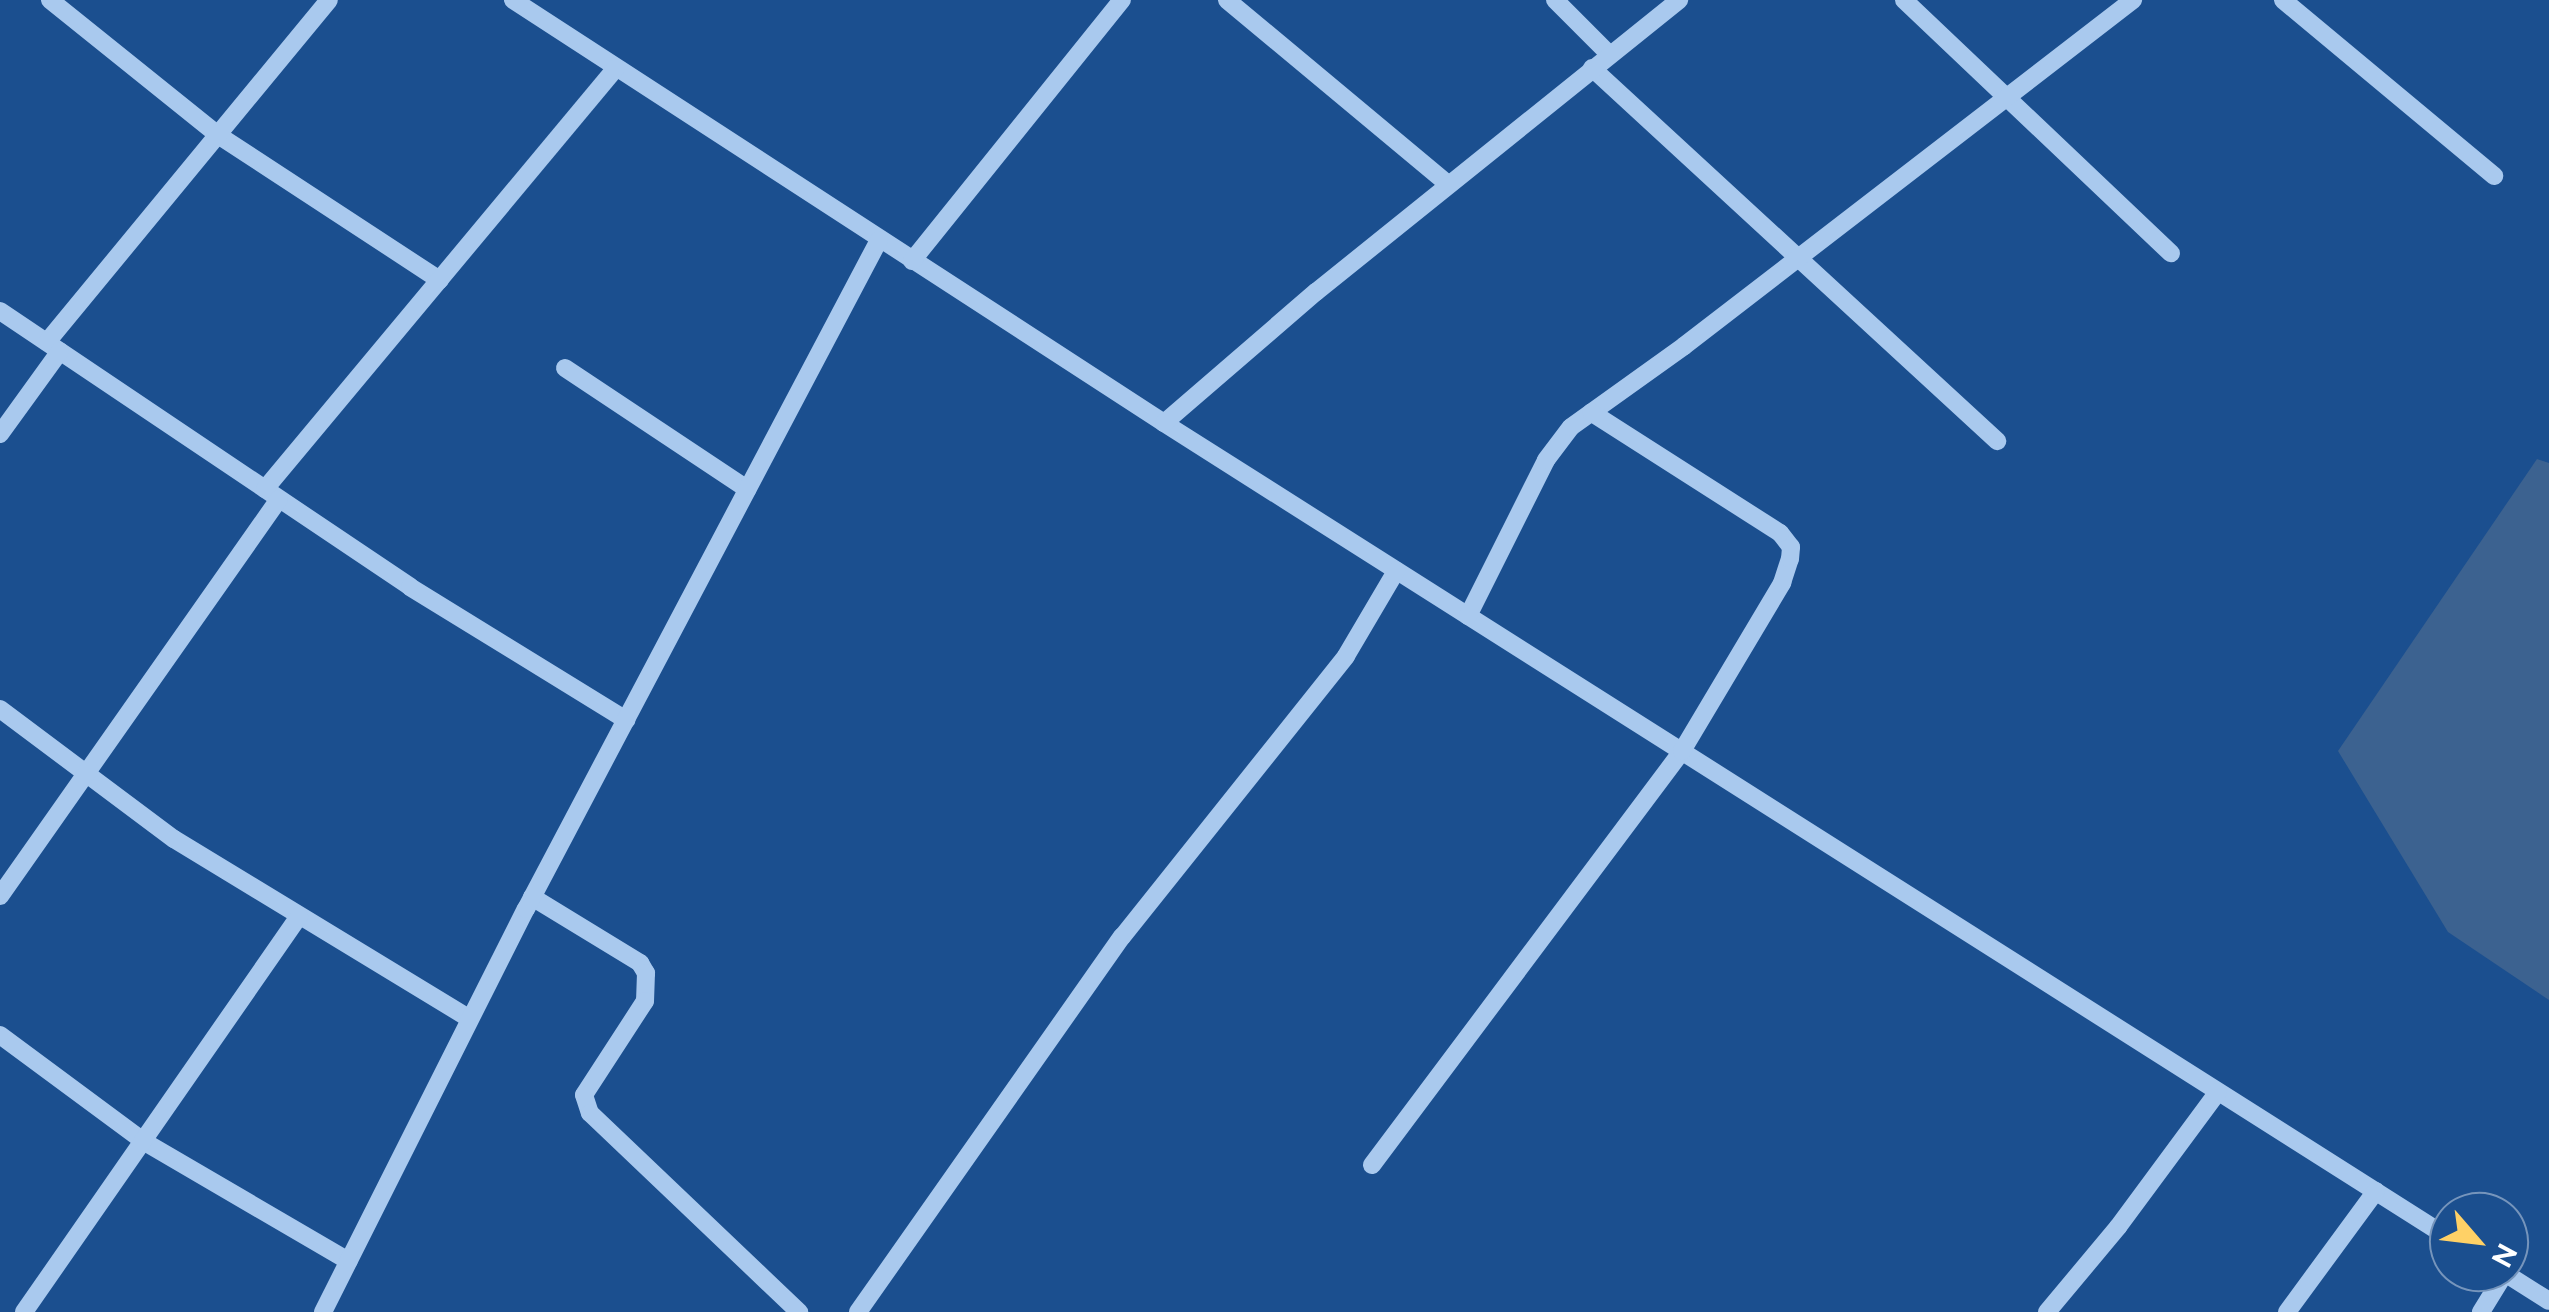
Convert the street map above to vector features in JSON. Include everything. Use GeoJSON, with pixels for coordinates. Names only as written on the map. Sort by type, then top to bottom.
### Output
{"type":"FeatureCollection","features":[{"type":"Feature","properties":{"kind":"street"},"geometry":{"type":"LineString","coordinates":[[50,0],[218,134],[440,280]]}},
{"type":"Feature","properties":{"kind":"street"},"geometry":{"type":"LineString","coordinates":[[0,434],[54,347],[218,134],[329,0]]}},
{"type":"Feature","properties":{"kind":"street"},"geometry":{"type":"LineString","coordinates":[[512,0],[1164,423],[2429,1225]]}},
{"type":"Feature","properties":{"kind":"street"},"geometry":{"type":"LineString","coordinates":[[912,261],[1122,0]]}},
{"type":"Feature","properties":{"kind":"street"},"geometry":{"type":"LineString","coordinates":[[1228,0],[1448,184]]}},
{"type":"Feature","properties":{"kind":"street"},"geometry":{"type":"LineString","coordinates":[[1555,0],[1609,54]]}},
{"type":"Feature","properties":{"kind":"street"},"geometry":{"type":"LineString","coordinates":[[1164,423],[1448,184],[1680,0]]}},
{"type":"Feature","properties":{"kind":"street"},"geometry":{"type":"LineString","coordinates":[[1904,0],[2171,253]]}},
{"type":"Feature","properties":{"kind":"street"},"geometry":{"type":"LineString","coordinates":[[1468,616],[1546,460],[1571,426],[1801,256],[2133,0]]}},
{"type":"Feature","properties":{"kind":"street"},"geometry":{"type":"LineString","coordinates":[[2282,0],[2494,176]]}},
{"type":"Feature","properties":{"kind":"street"},"geometry":{"type":"LineString","coordinates":[[0,896],[86,777],[272,494],[440,280],[616,68]]}},
{"type":"Feature","properties":{"kind":"street"},"geometry":{"type":"LineString","coordinates":[[1592,68],[1997,440]]}},
{"type":"Feature","properties":{"kind":"street"},"geometry":{"type":"LineString","coordinates":[[323,1312],[532,897],[880,240]]}},
{"type":"Feature","properties":{"kind":"street"},"geometry":{"type":"LineString","coordinates":[[0,311],[410,587],[626,720]]}},
{"type":"Feature","properties":{"kind":"street"},"geometry":{"type":"LineString","coordinates":[[565,368],[748,489]]}},
{"type":"Feature","properties":{"kind":"street"},"geometry":{"type":"LineString","coordinates":[[1372,1165],[1682,752],[1782,582],[1790,546],[1780,533],[1592,412]]}},
{"type":"Feature","properties":{"kind":"street"},"geometry":{"type":"LineString","coordinates":[[858,1312],[1122,936],[1346,656],[1396,570]]}},
{"type":"Feature","properties":{"kind":"street"},"geometry":{"type":"LineString","coordinates":[[0,709],[86,777],[174,839],[470,1019]]}},
{"type":"Feature","properties":{"kind":"street"},"geometry":{"type":"LineString","coordinates":[[532,897],[640,962],[646,973],[645,1001],[584,1095],[590,1113],[799,1312]]}},
{"type":"Feature","properties":{"kind":"street"},"geometry":{"type":"LineString","coordinates":[[24,1312],[299,916]]}},
{"type":"Feature","properties":{"kind":"street"},"geometry":{"type":"LineString","coordinates":[[0,1036],[143,1141],[348,1261]]}},
{"type":"Feature","properties":{"kind":"street"},"geometry":{"type":"LineString","coordinates":[[2047,1312],[2218,1092]]}},
{"type":"Feature","properties":{"kind":"street"},"geometry":{"type":"LineString","coordinates":[[2286,1312],[2376,1191]]}},
{"type":"Feature","properties":{"kind":"water"},"geometry":{"type":"Polygon","coordinates":[[[2537,459],[2549,463],[2549,1000],[2448,932],[2338,751],[2537,459]]]}}]}
